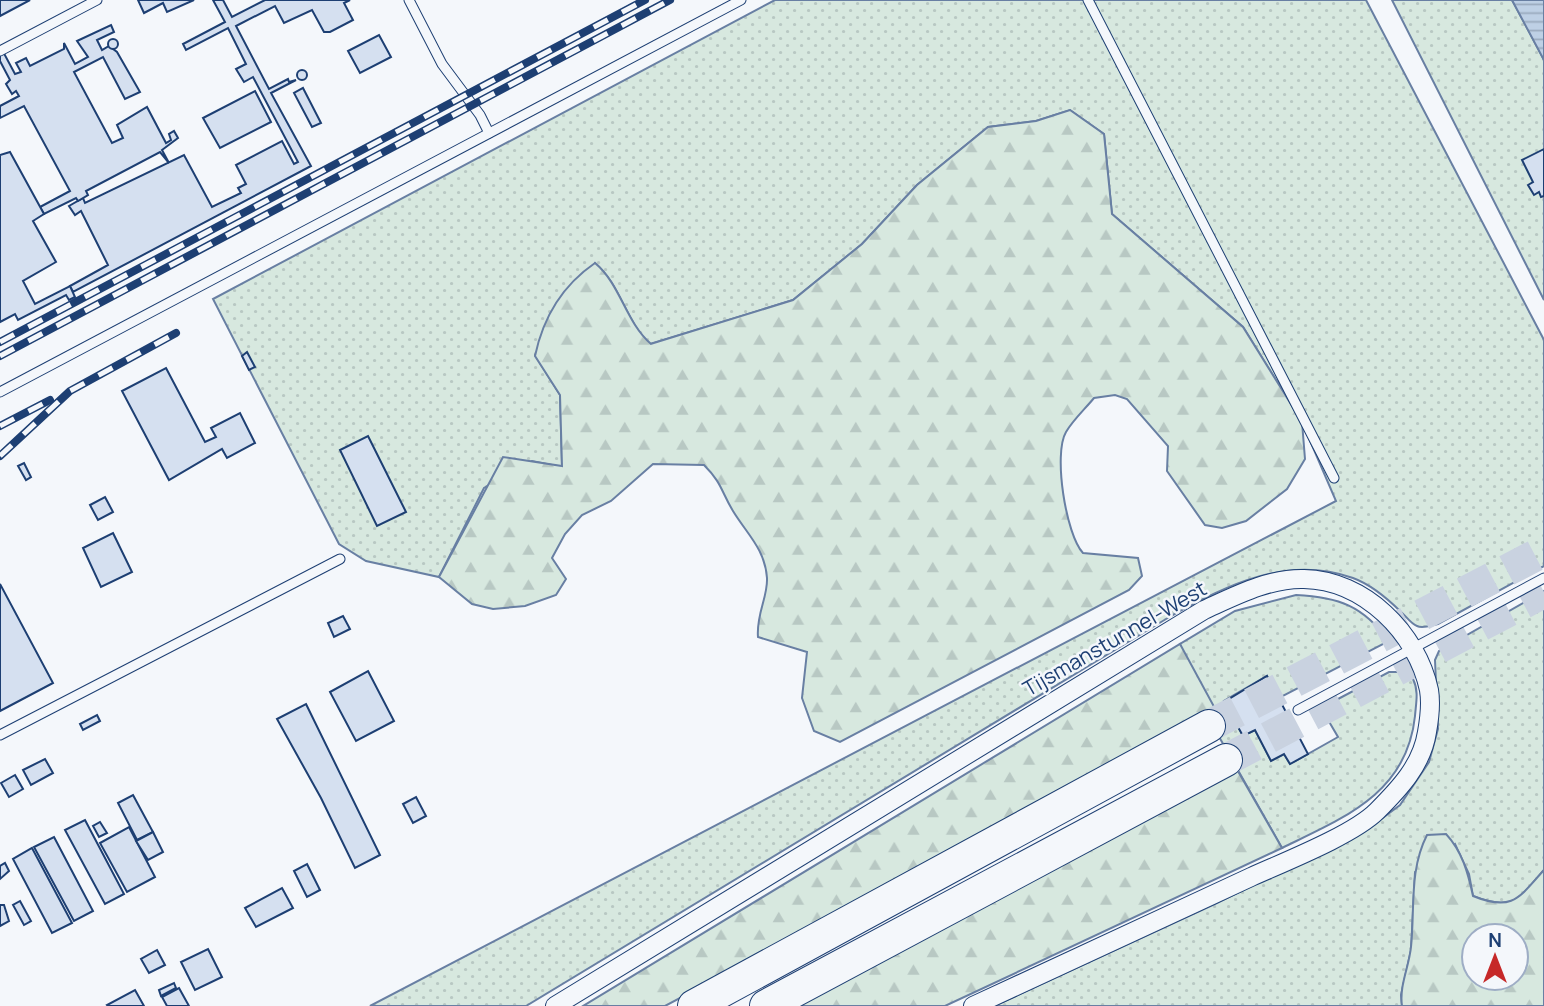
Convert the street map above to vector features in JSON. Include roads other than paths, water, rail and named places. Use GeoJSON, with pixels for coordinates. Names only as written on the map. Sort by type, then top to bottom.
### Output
{"type":"FeatureCollection","features":[{"type":"Feature","properties":{"kind":"highway"},"geometry":{"type":"LineString","coordinates":[[694,1006],[1209,726]]}},
{"type":"Feature","properties":{"kind":"highway"},"geometry":{"type":"LineString","coordinates":[[766,1006],[1226,760]]}},
{"type":"Feature","properties":{"kind":"street","name":"Tijsmanstunnel-West"},"geometry":{"type":"LineString","coordinates":[[555,1006],[1204,610],[1257,587],[1304,579],[1349,588],[1379,606],[1401,632],[1429,692],[1427,734],[1406,781],[1374,814],[1306,851],[973,1006]]}},
{"type":"Feature","properties":{"kind":"lane"},"geometry":{"type":"LineString","coordinates":[[0,51],[97,0]]}},
{"type":"Feature","properties":{"kind":"lane"},"geometry":{"type":"LineString","coordinates":[[409,0],[442,64],[480,115],[489,133]]}},
{"type":"Feature","properties":{"kind":"lane"},"geometry":{"type":"LineString","coordinates":[[0,391],[741,0]]}},
{"type":"Feature","properties":{"kind":"lane"},"geometry":{"type":"LineString","coordinates":[[1088,0],[1334,478]]}},
{"type":"Feature","properties":{"kind":"lane"},"geometry":{"type":"LineString","coordinates":[[0,735],[340,559]]}},
{"type":"Feature","properties":{"kind":"lane"},"geometry":{"type":"LineString","coordinates":[[1298,710],[1544,578]]}},
{"type":"Feature","properties":{"kind":"water"},"geometry":{"type":"Polygon","coordinates":[[[1512,0],[1544,0],[1544,60],[1512,0]]]}},
{"type":"Feature","properties":{"kind":"tunnel"},"geometry":{"type":"LineString","coordinates":[[1209,726],[1544,551]]}},
{"type":"Feature","properties":{"kind":"tunnel"},"geometry":{"type":"LineString","coordinates":[[1226,760],[1544,592]]}},
{"type":"Feature","properties":{"kind":"railway"},"geometry":{"type":"LineString","coordinates":[[0,342],[645,0]]}},
{"type":"Feature","properties":{"kind":"railway"},"geometry":{"type":"LineString","coordinates":[[0,356],[670,0]]}},
{"type":"Feature","properties":{"kind":"railway"},"geometry":{"type":"LineString","coordinates":[[0,456],[70,391],[176,333]]}},
{"type":"Feature","properties":{"kind":"railway"},"geometry":{"type":"LineString","coordinates":[[0,426],[50,400]]}}]}
